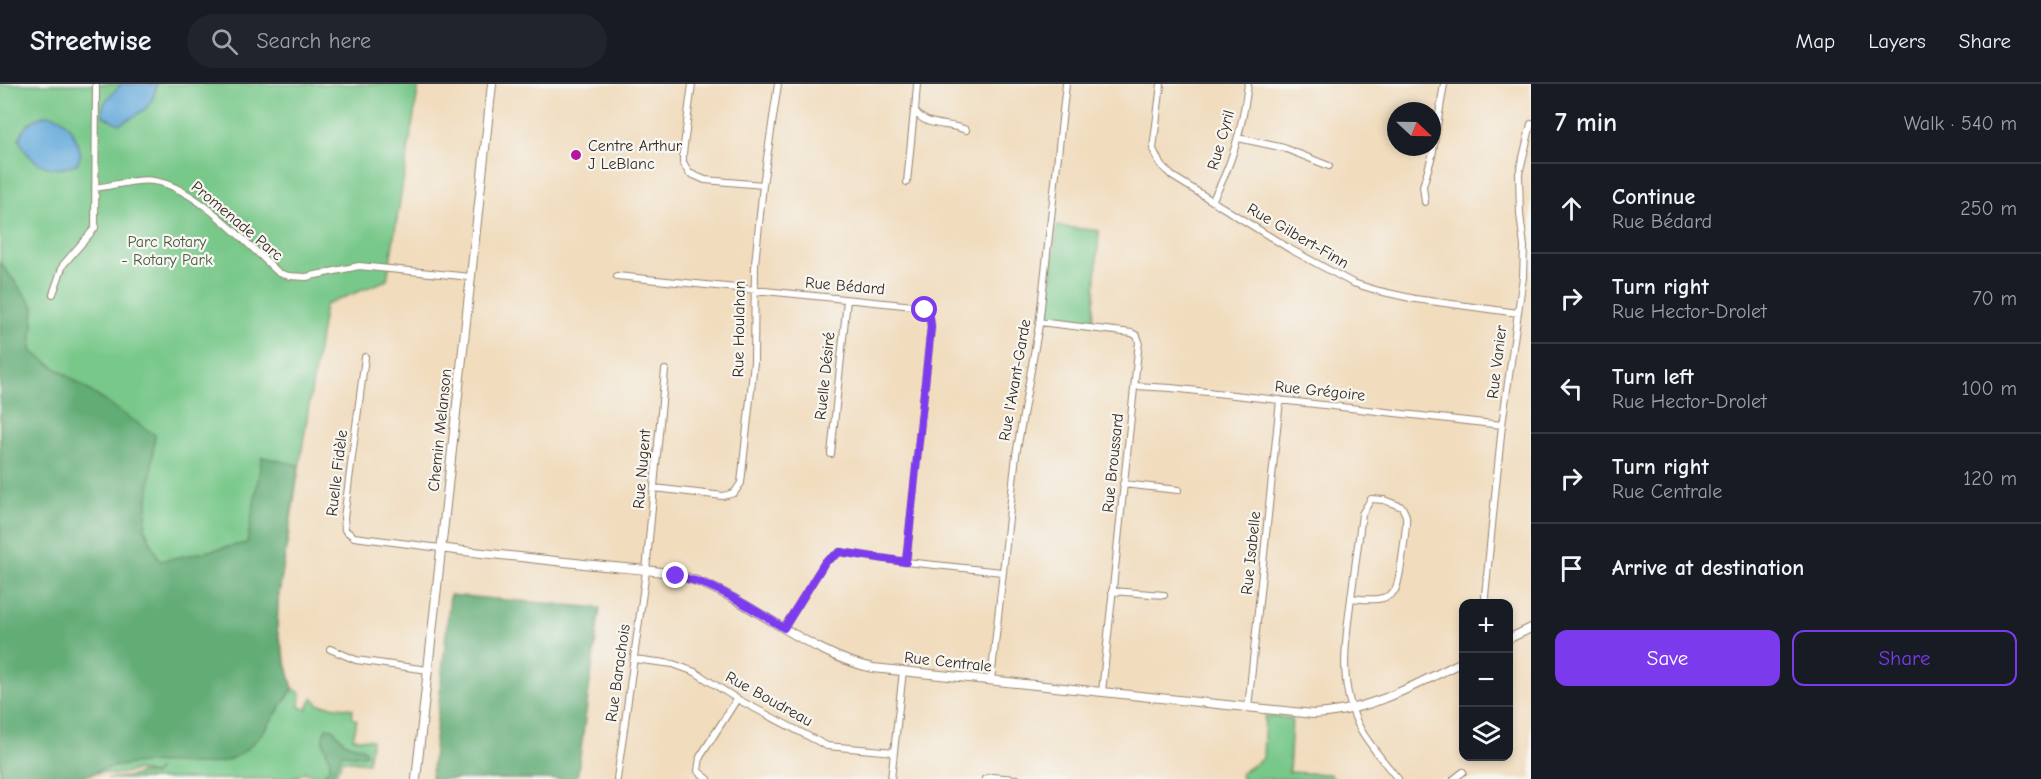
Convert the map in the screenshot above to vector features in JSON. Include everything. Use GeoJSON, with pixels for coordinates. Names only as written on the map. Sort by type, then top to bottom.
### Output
{"type":"FeatureCollection","features":[{"type":"Feature","properties":{"kind":"street"},"geometry":{"type":"LineString","coordinates":[[53,294],[63,265],[95,228],[96,84]]}},
{"type":"Feature","properties":{"kind":"street","name":"Chemin Melanson"},"geometry":{"type":"LineString","coordinates":[[416,779],[492,84]]}},
{"type":"Feature","properties":{"kind":"street"},"geometry":{"type":"LineString","coordinates":[[692,84],[683,153],[683,162],[689,173],[705,180],[763,185]]}},
{"type":"Feature","properties":{"kind":"street","name":"Rue Houlahan"},"geometry":{"type":"LineString","coordinates":[[654,488],[723,496],[738,490],[743,473],[754,362],[753,290],[763,185],[778,84]]}},
{"type":"Feature","properties":{"kind":"street"},"geometry":{"type":"LineString","coordinates":[[907,182],[917,84]]}},
{"type":"Feature","properties":{"kind":"street","name":"Rue l'Avant-Garde"},"geometry":{"type":"LineString","coordinates":[[991,680],[1016,456],[1039,322],[1066,84]]}},
{"type":"Feature","properties":{"kind":"street","name":"Rue Gilbert-Finn"},"geometry":{"type":"LineString","coordinates":[[1161,84],[1153,149],[1160,164],[1172,176],[1290,249],[1353,283],[1415,299],[1518,313]]}},
{"type":"Feature","properties":{"kind":"street","name":"Rue Cyril"},"geometry":{"type":"LineString","coordinates":[[1212,201],[1223,181],[1238,138],[1248,84]]}},
{"type":"Feature","properties":{"kind":"street"},"geometry":{"type":"LineString","coordinates":[[1425,202],[1423,186],[1444,84]]}},
{"type":"Feature","properties":{"kind":"street"},"geometry":{"type":"LineString","coordinates":[[915,111],[926,122],[957,126],[966,130]]}},
{"type":"Feature","properties":{"kind":"street","name":"Rue Vanier"},"geometry":{"type":"LineString","coordinates":[[1485,599],[1502,425],[1523,277],[1524,247],[1519,174],[1531,124]]}},
{"type":"Feature","properties":{"kind":"street"},"geometry":{"type":"LineString","coordinates":[[1238,138],[1284,148],[1329,166]]}},
{"type":"Feature","properties":{"kind":"street","name":"Promenade Parc"},"geometry":{"type":"LineString","coordinates":[[95,188],[152,180],[172,185],[200,203],[279,273],[289,276],[306,277],[359,266],[471,277]]}},
{"type":"Feature","properties":{"kind":"street","name":"Rue Bédard"},"geometry":{"type":"LineString","coordinates":[[617,276],[914,306],[925,310],[930,317],[931,327],[906,562]]}},
{"type":"Feature","properties":{"kind":"street","name":"Ruelle Désiré"},"geometry":{"type":"LineString","coordinates":[[831,454],[847,300]]}},
{"type":"Feature","properties":{"kind":"street","name":"Rue Broussard"},"geometry":{"type":"LineString","coordinates":[[1039,322],[1135,334],[1139,344],[1102,692]]}},
{"type":"Feature","properties":{"kind":"street","name":"Ruelle Fidèle"},"geometry":{"type":"LineString","coordinates":[[365,357],[344,519],[345,530],[348,534],[360,538],[440,548]]}},
{"type":"Feature","properties":{"kind":"street","name":"Rue Nugent"},"geometry":{"type":"LineString","coordinates":[[646,571],[665,370]]}},
{"type":"Feature","properties":{"kind":"street","name":"Rue Grégoire"},"geometry":{"type":"LineString","coordinates":[[1135,386],[1172,388],[1502,425]]}},
{"type":"Feature","properties":{"kind":"street","name":"Rue Isabelle"},"geometry":{"type":"LineString","coordinates":[[1248,708],[1280,400]]}},
{"type":"Feature","properties":{"kind":"street"},"geometry":{"type":"LineString","coordinates":[[1123,484],[1178,490]]}},
{"type":"Feature","properties":{"kind":"street"},"geometry":{"type":"LineString","coordinates":[[1351,598],[1368,600],[1386,597],[1395,590],[1400,576],[1406,517],[1402,507],[1384,500],[1371,499],[1362,514],[1351,598],[1344,669],[1345,687],[1352,709],[1365,736],[1398,779]]}},
{"type":"Feature","properties":{"kind":"street","name":"Rue Centrale"},"geometry":{"type":"LineString","coordinates":[[440,548],[646,571],[691,579],[723,592],[784,628],[855,664],[903,671],[1313,714],[1352,709],[1383,700],[1459,663]]}},
{"type":"Feature","properties":{"kind":"street"},"geometry":{"type":"LineString","coordinates":[[784,628],[825,562],[840,552],[906,562],[1002,572]]}},
{"type":"Feature","properties":{"kind":"street","name":"Rue Barachois"},"geometry":{"type":"LineString","coordinates":[[617,779],[646,571]]}},
{"type":"Feature","properties":{"kind":"street"},"geometry":{"type":"LineString","coordinates":[[1112,591],[1164,595]]}},
{"type":"Feature","properties":{"kind":"street"},"geometry":{"type":"LineString","coordinates":[[1513,637],[1531,628]]}},
{"type":"Feature","properties":{"kind":"street"},"geometry":{"type":"LineString","coordinates":[[330,649],[356,660],[428,670]]}},
{"type":"Feature","properties":{"kind":"street","name":"Rue Boudreau"},"geometry":{"type":"LineString","coordinates":[[634,659],[673,664],[695,672],[737,699],[827,746],[894,752]]}},
{"type":"Feature","properties":{"kind":"street"},"geometry":{"type":"LineString","coordinates":[[891,779],[903,671]]}},
{"type":"Feature","properties":{"kind":"street"},"geometry":{"type":"LineString","coordinates":[[708,779],[698,771],[700,757],[737,699]]}},
{"type":"Feature","properties":{"kind":"street"},"geometry":{"type":"LineString","coordinates":[[1454,779],[1463,772]]}},
{"type":"Feature","properties":{"kind":"street"},"geometry":{"type":"LineString","coordinates":[[986,779],[992,777],[1017,779]]}},
{"type":"Feature","properties":{"kind":"green space","name":"Parc Rotary - Rotary Park"},"geometry":{"type":"Polygon","coordinates":[[[0,84],[419,84],[387,280],[325,305],[278,600],[277,630],[293,689],[301,693],[300,707],[307,709],[312,698],[317,701],[317,704],[353,709],[352,718],[357,720],[353,738],[372,740],[368,763],[342,760],[334,779],[316,779],[316,776],[304,772],[294,779],[107,779],[140,773],[154,775],[159,769],[153,774],[138,770],[114,775],[104,772],[96,773],[97,771],[41,779],[0,779],[0,84]]]}},
{"type":"Feature","properties":{"kind":"green space"},"geometry":{"type":"Polygon","coordinates":[[[1057,226],[1099,231],[1093,323],[1047,317],[1057,226]]]}},
{"type":"Feature","properties":{"kind":"green space"},"geometry":{"type":"Polygon","coordinates":[[[0,262],[34,307],[31,351],[155,435],[145,529],[160,561],[247,543],[262,457],[299,465],[278,600],[277,630],[293,689],[269,724],[240,754],[218,763],[132,764],[98,770],[96,773],[73,779],[0,779],[0,262]]]}},
{"type":"Feature","properties":{"kind":"green space"},"geometry":{"type":"Polygon","coordinates":[[[450,595],[600,608],[577,779],[431,779],[450,595]]]}},
{"type":"Feature","properties":{"kind":"green space"},"geometry":{"type":"Polygon","coordinates":[[[1265,716],[1292,718],[1289,772],[1330,774],[1333,779],[1242,779],[1241,773],[1263,758],[1265,716]]]}},
{"type":"Feature","properties":{"kind":"green space"},"geometry":{"type":"Polygon","coordinates":[[[326,728],[333,729],[346,742],[362,748],[366,754],[361,756],[342,754],[333,771],[332,779],[320,779],[330,763],[323,740],[326,728]]]}},
{"type":"Feature","properties":{"kind":"water"},"geometry":{"type":"Polygon","coordinates":[[[121,84],[157,84],[149,105],[134,117],[119,124],[103,116],[103,106],[121,84]]]}},
{"type":"Feature","properties":{"kind":"water"},"geometry":{"type":"Polygon","coordinates":[[[46,115],[59,118],[69,127],[81,153],[78,163],[68,167],[51,168],[29,156],[19,140],[23,130],[32,121],[46,115]]]}},
{"type":"Feature","properties":{"kind":"place","name":"Centre Arthur J LeBlanc"},"geometry":{"type":"Point","coordinates":[576,155]}},
{"type":"Feature","properties":{"kind":"route"},"geometry":{"type":"LineString","coordinates":[[676,576],[691,579],[723,592],[784,628],[825,562],[840,552],[906,562],[931,327],[930,317],[925,310]]}}]}
